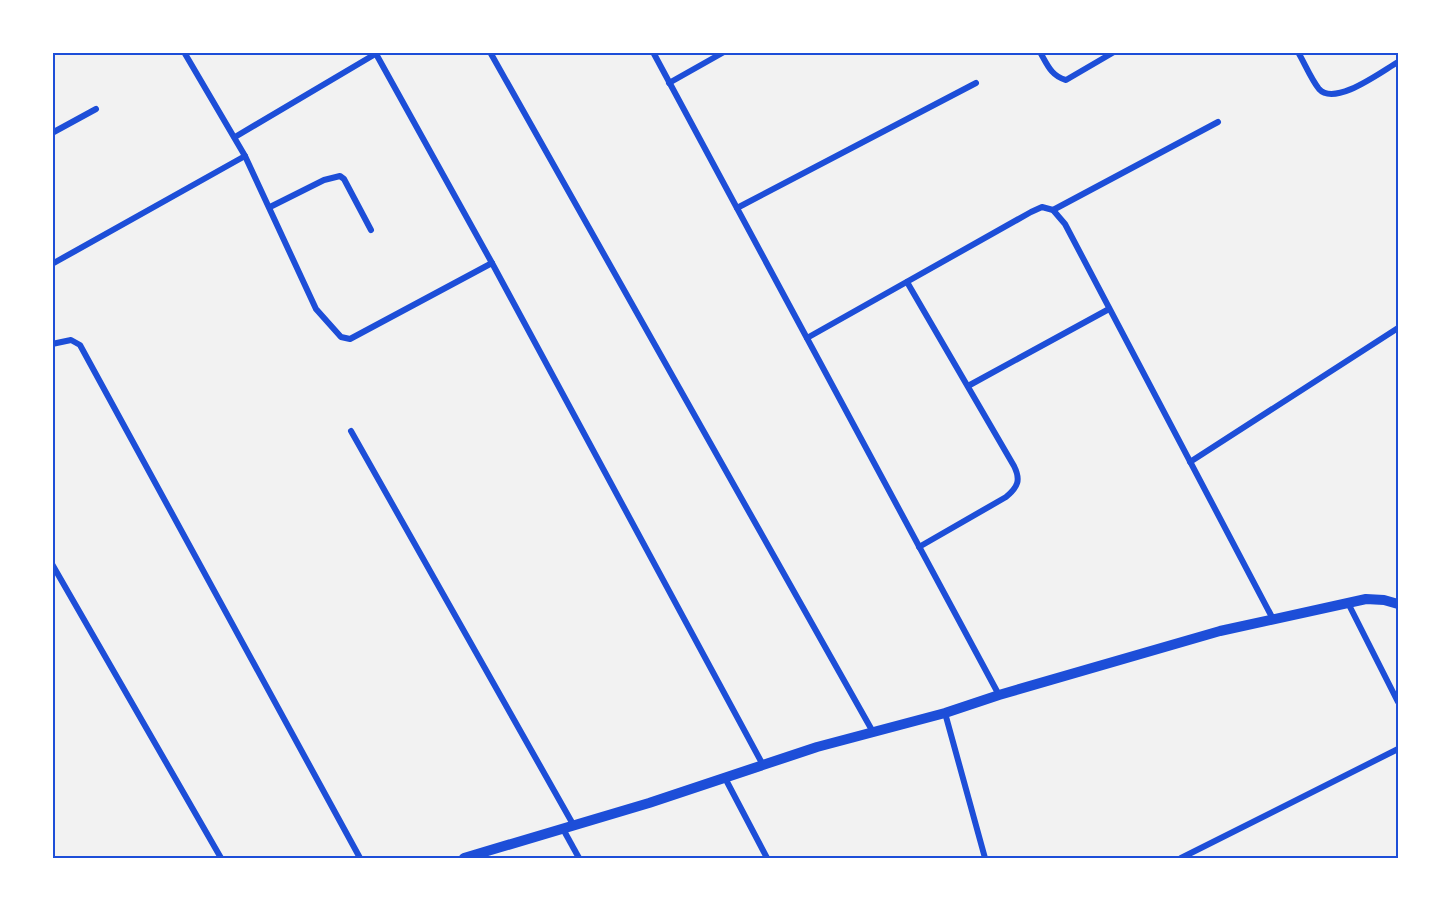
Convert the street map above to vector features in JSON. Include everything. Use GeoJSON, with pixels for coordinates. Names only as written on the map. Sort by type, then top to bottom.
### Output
{"type":"FeatureCollection","features":[{"type":"Feature","properties":{"kind":"street"},"geometry":{"type":"LineString","coordinates":[[184,52],[245,156],[316,309],[340,337],[350,339],[492,264]]}},
{"type":"Feature","properties":{"kind":"street"},"geometry":{"type":"LineString","coordinates":[[490,52],[873,733]]}},
{"type":"Feature","properties":{"kind":"street"},"geometry":{"type":"LineString","coordinates":[[652,52],[999,695]]}},
{"type":"Feature","properties":{"kind":"street"},"geometry":{"type":"LineString","coordinates":[[669,83],[724,52]]}},
{"type":"Feature","properties":{"kind":"street"},"geometry":{"type":"LineString","coordinates":[[1040,52],[1052,72],[1066,80],[1114,52]]}},
{"type":"Feature","properties":{"kind":"street"},"geometry":{"type":"LineString","coordinates":[[1298,52],[1320,90],[1333,96],[1357,86],[1398,62]]}},
{"type":"Feature","properties":{"kind":"street"},"geometry":{"type":"LineString","coordinates":[[235,137],[376,53],[763,765]]}},
{"type":"Feature","properties":{"kind":"street"},"geometry":{"type":"LineString","coordinates":[[737,208],[976,82]]}},
{"type":"Feature","properties":{"kind":"street"},"geometry":{"type":"LineString","coordinates":[[52,132],[96,109]]}},
{"type":"Feature","properties":{"kind":"street"},"geometry":{"type":"LineString","coordinates":[[1053,210],[1218,122]]}},
{"type":"Feature","properties":{"kind":"street"},"geometry":{"type":"LineString","coordinates":[[52,264],[245,156]]}},
{"type":"Feature","properties":{"kind":"street"},"geometry":{"type":"LineString","coordinates":[[270,207],[324,180],[340,176],[344,179],[371,230]]}},
{"type":"Feature","properties":{"kind":"street"},"geometry":{"type":"LineString","coordinates":[[807,338],[1042,207],[1053,210],[1065,224],[1274,619]]}},
{"type":"Feature","properties":{"kind":"street"},"geometry":{"type":"LineString","coordinates":[[908,282],[1014,466],[1019,481],[1016,488],[1006,497],[919,547]]}},
{"type":"Feature","properties":{"kind":"street"},"geometry":{"type":"LineString","coordinates":[[968,386],[1109,309]]}},
{"type":"Feature","properties":{"kind":"street"},"geometry":{"type":"LineString","coordinates":[[1190,462],[1398,328]]}},
{"type":"Feature","properties":{"kind":"street"},"geometry":{"type":"LineString","coordinates":[[52,344],[71,340],[80,345],[360,858]]}},
{"type":"Feature","properties":{"kind":"street"},"geometry":{"type":"LineString","coordinates":[[351,431],[569,827],[579,858]]}},
{"type":"Feature","properties":{"kind":"street"},"geometry":{"type":"LineString","coordinates":[[52,564],[221,858]]}},
{"type":"Feature","properties":{"kind":"street"},"geometry":{"type":"LineString","coordinates":[[464,858],[725,778],[817,747],[945,713],[999,695],[1220,631],[1366,599],[1398,604]]}},
{"type":"Feature","properties":{"kind":"street"},"geometry":{"type":"LineString","coordinates":[[1347,602],[1398,702]]}},
{"type":"Feature","properties":{"kind":"street"},"geometry":{"type":"LineString","coordinates":[[945,713],[985,858]]}},
{"type":"Feature","properties":{"kind":"street"},"geometry":{"type":"LineString","coordinates":[[1181,858],[1398,748]]}},
{"type":"Feature","properties":{"kind":"street"},"geometry":{"type":"LineString","coordinates":[[725,778],[767,858]]}}]}
